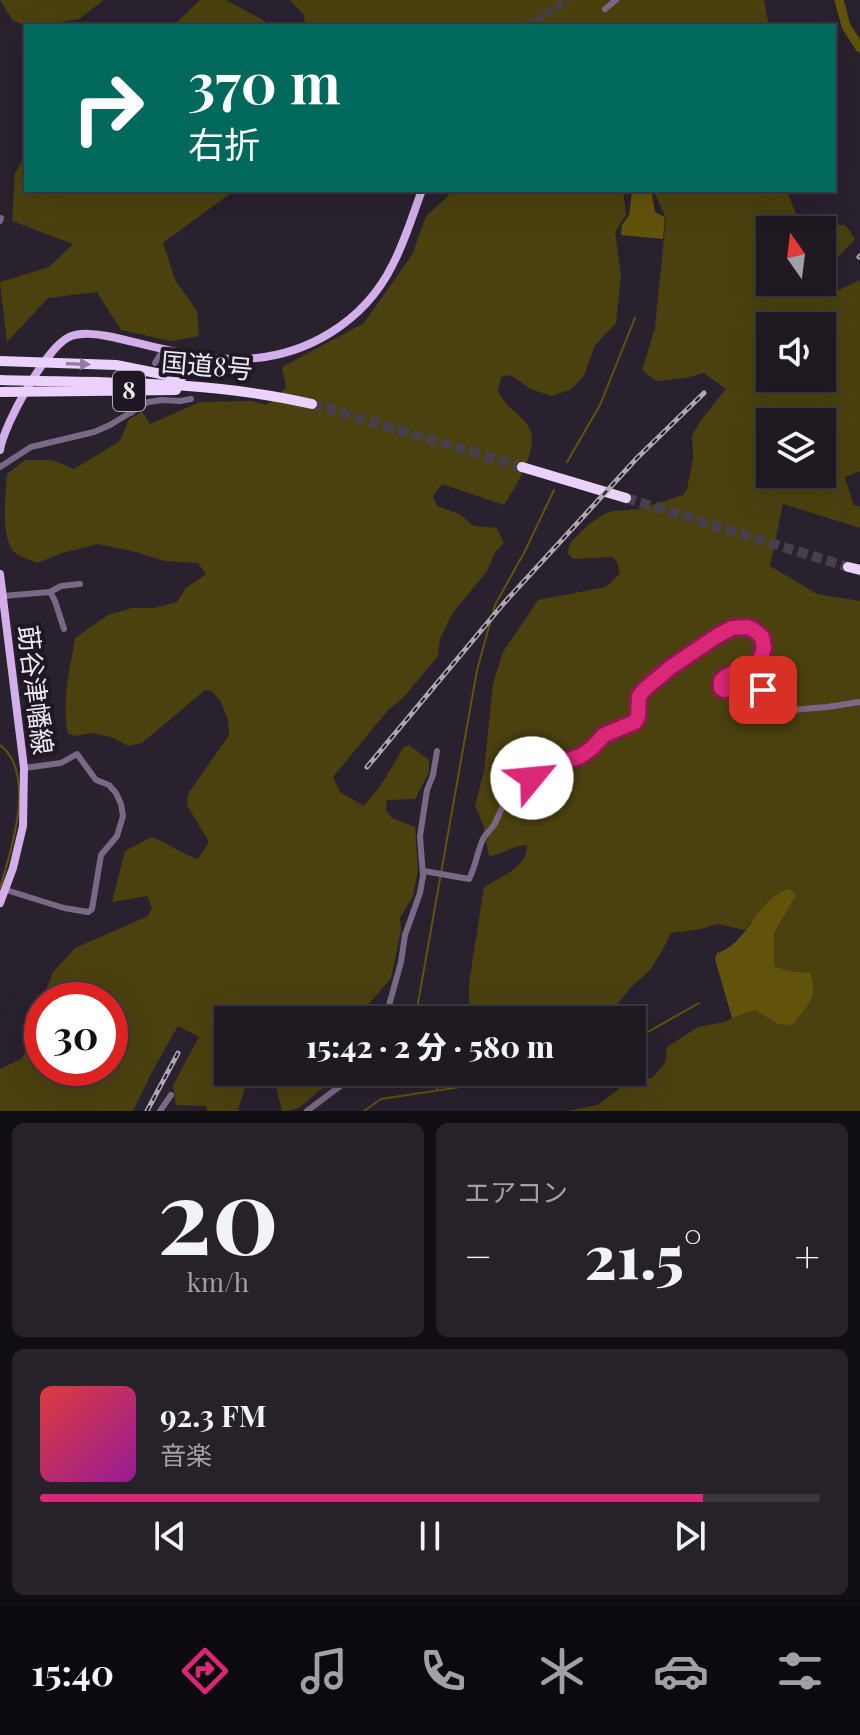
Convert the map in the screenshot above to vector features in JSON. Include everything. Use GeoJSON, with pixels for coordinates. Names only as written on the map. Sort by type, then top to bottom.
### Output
{"type":"FeatureCollection","features":[{"type":"Feature","properties":{"kind":"highway","name":"8"},"geometry":{"type":"LineString","coordinates":[[0,361],[116,365],[209,386]]}},
{"type":"Feature","properties":{"kind":"highway","name":"国道8号"},"geometry":{"type":"LineString","coordinates":[[0,380],[209,386],[312,404]]}},
{"type":"Feature","properties":{"kind":"highway","name":"8"},"geometry":{"type":"LineString","coordinates":[[0,392],[179,390],[258,393]]}},
{"type":"Feature","properties":{"kind":"highway"},"geometry":{"type":"LineString","coordinates":[[522,467],[626,498]]}},
{"type":"Feature","properties":{"kind":"highway"},"geometry":{"type":"LineString","coordinates":[[848,567],[860,570]]}},
{"type":"Feature","properties":{"kind":"main road"},"geometry":{"type":"LineString","coordinates":[[0,450],[7,426],[43,363],[66,338],[79,334],[107,336],[206,357],[237,359],[290,352],[342,326],[371,299],[393,265],[421,192]]}},
{"type":"Feature","properties":{"kind":"main road","name":"莇谷津幡線"},"geometry":{"type":"LineString","coordinates":[[0,574],[24,768],[23,826],[13,868],[0,903]]}},
{"type":"Feature","properties":{"kind":"street"},"geometry":{"type":"LineString","coordinates":[[605,9],[616,0]]}},
{"type":"Feature","properties":{"kind":"street"},"geometry":{"type":"LineString","coordinates":[[155,363],[164,348]]}},
{"type":"Feature","properties":{"kind":"street"},"geometry":{"type":"LineString","coordinates":[[131,413],[130,408],[137,397]]}},
{"type":"Feature","properties":{"kind":"street"},"geometry":{"type":"LineString","coordinates":[[0,467],[31,447],[94,432],[148,402],[191,399]]}},
{"type":"Feature","properties":{"kind":"street"},"geometry":{"type":"LineString","coordinates":[[3,596],[50,592],[61,586],[80,584]]}},
{"type":"Feature","properties":{"kind":"street"},"geometry":{"type":"LineString","coordinates":[[50,592],[64,629]]}},
{"type":"Feature","properties":{"kind":"street"},"geometry":{"type":"LineString","coordinates":[[424,871],[469,879],[483,837],[492,827],[507,798],[553,765],[581,756],[604,735],[635,722],[639,696],[645,689],[671,667],[732,628],[754,630],[762,637],[764,648],[756,663],[725,677],[720,685],[724,690],[753,686],[763,690],[773,708],[779,711],[860,702]]}},
{"type":"Feature","properties":{"kind":"street"},"geometry":{"type":"LineString","coordinates":[[389,1006],[409,923],[420,893],[424,871],[420,836],[437,751]]}},
{"type":"Feature","properties":{"kind":"street"},"geometry":{"type":"LineString","coordinates":[[6,890],[88,912],[92,909],[101,855],[117,836],[123,816],[116,793],[109,785],[96,780],[77,754],[61,763],[24,768]]}},
{"type":"Feature","properties":{"kind":"street"},"geometry":{"type":"LineString","coordinates":[[307,1111],[340,1086]]}},
{"type":"Feature","properties":{"kind":"street"},"geometry":{"type":"LineString","coordinates":[[160,1111],[171,1095]]}},
{"type":"Feature","properties":{"kind":"shaded area"},"geometry":{"type":"Polygon","coordinates":[[[0,0],[104,0],[79,19],[48,24],[24,24],[13,21],[0,0]]]}},
{"type":"Feature","properties":{"kind":"shaded area"},"geometry":{"type":"Polygon","coordinates":[[[200,0],[226,0],[270,24],[175,24],[200,0]]]}},
{"type":"Feature","properties":{"kind":"shaded area"},"geometry":{"type":"Polygon","coordinates":[[[290,0],[764,0],[769,24],[305,24],[304,15],[290,0]]]}},
{"type":"Feature","properties":{"kind":"shaded area"},"geometry":{"type":"Polygon","coordinates":[[[24,157],[24,192],[232,192],[163,243],[175,280],[197,311],[199,336],[171,341],[121,330],[97,292],[48,298],[7,342],[0,282],[49,267],[73,244],[12,221],[15,173],[24,157]]]}},
{"type":"Feature","properties":{"kind":"shaded area"},"geometry":{"type":"Polygon","coordinates":[[[452,192],[623,192],[626,215],[615,232],[621,275],[616,323],[595,345],[584,376],[570,390],[551,396],[531,389],[510,375],[501,377],[498,391],[531,432],[530,453],[515,487],[504,505],[442,484],[433,496],[437,506],[459,514],[474,526],[497,528],[504,543],[495,552],[487,571],[452,614],[440,639],[438,656],[333,777],[340,792],[364,806],[403,748],[409,745],[429,760],[429,772],[415,799],[387,800],[386,810],[392,818],[415,827],[418,869],[413,896],[400,918],[401,930],[391,978],[367,1006],[214,1006],[214,1086],[245,1086],[238,1111],[207,1111],[206,1106],[176,1105],[173,1085],[199,1037],[178,1026],[133,1111],[0,1111],[0,1069],[24,1054],[24,1086],[128,1086],[128,982],[49,982],[53,972],[75,948],[148,916],[152,908],[147,896],[112,902],[125,851],[152,837],[198,859],[209,842],[187,805],[188,794],[229,735],[228,720],[221,702],[212,691],[205,690],[142,743],[129,746],[111,737],[92,733],[68,734],[66,699],[75,638],[108,615],[132,608],[154,608],[177,602],[186,588],[206,574],[198,563],[165,561],[98,544],[37,563],[21,556],[13,551],[6,534],[7,474],[25,460],[52,460],[74,469],[120,441],[129,419],[142,412],[150,424],[200,402],[252,401],[266,405],[286,387],[282,367],[364,323],[412,255],[426,216],[452,192]]]}},
{"type":"Feature","properties":{"kind":"shaded area"},"geometry":{"type":"Polygon","coordinates":[[[632,192],[652,194],[655,212],[665,217],[663,239],[621,235],[622,225],[629,215],[632,192]]]}},
{"type":"Feature","properties":{"kind":"shaded area"},"geometry":{"type":"Polygon","coordinates":[[[652,192],[790,192],[796,216],[756,216],[756,296],[836,296],[836,287],[839,290],[860,280],[860,471],[845,477],[853,504],[860,508],[860,528],[783,504],[770,566],[817,594],[860,601],[860,1111],[567,1111],[598,1105],[622,1086],[646,1086],[646,1079],[652,1078],[665,1063],[667,1047],[698,1027],[725,1022],[755,1010],[777,1024],[809,973],[774,966],[774,933],[796,896],[750,923],[746,930],[717,924],[671,933],[650,970],[616,1006],[469,1006],[469,983],[484,887],[518,865],[527,845],[489,856],[483,824],[475,806],[484,771],[493,684],[503,652],[538,600],[606,587],[620,573],[613,557],[573,559],[568,553],[570,543],[604,514],[639,509],[683,495],[693,458],[692,435],[726,389],[704,373],[656,381],[642,370],[655,328],[666,218],[652,192]]]}},
{"type":"Feature","properties":{"kind":"shaded area"},"geometry":{"type":"Polygon","coordinates":[[[836,224],[846,226],[855,239],[836,259],[836,224]]]}},
{"type":"Feature","properties":{"kind":"shaded area"},"geometry":{"type":"Polygon","coordinates":[[[790,889],[796,896],[774,933],[774,966],[810,973],[813,988],[810,1001],[792,1025],[777,1024],[755,1010],[732,1018],[715,959],[717,953],[737,940],[770,900],[790,889]]]}},
{"type":"Feature","properties":{"kind":"shaded area"},"geometry":{"type":"Polygon","coordinates":[[[327,1086],[300,1107],[289,1111],[282,1111],[276,1087],[327,1086]]]}},
{"type":"Feature","properties":{"kind":"waterway"},"geometry":{"type":"LineString","coordinates":[[839,0],[846,26],[860,48]]}},
{"type":"Feature","properties":{"kind":"waterway"},"geometry":{"type":"LineString","coordinates":[[567,462],[600,405],[635,318]]}},
{"type":"Feature","properties":{"kind":"waterway"},"geometry":{"type":"LineString","coordinates":[[417,1006],[477,670],[495,605],[554,490]]}},
{"type":"Feature","properties":{"kind":"waterway"},"geometry":{"type":"LineString","coordinates":[[0,745],[11,758],[19,793],[15,834],[0,888]]}},
{"type":"Feature","properties":{"kind":"waterway"},"geometry":{"type":"LineString","coordinates":[[646,1033],[699,1003]]}},
{"type":"Feature","properties":{"kind":"waterway"},"geometry":{"type":"LineString","coordinates":[[436,1086],[437,1090]]}},
{"type":"Feature","properties":{"kind":"waterway"},"geometry":{"type":"LineString","coordinates":[[364,1111],[381,1099],[467,1086]]}},
{"type":"Feature","properties":{"kind":"tunnel"},"geometry":{"type":"LineString","coordinates":[[528,24],[568,0]]}},
{"type":"Feature","properties":{"kind":"tunnel"},"geometry":{"type":"LineString","coordinates":[[312,404],[522,467]]}},
{"type":"Feature","properties":{"kind":"tunnel"},"geometry":{"type":"LineString","coordinates":[[626,498],[848,567]]}},
{"type":"Feature","properties":{"kind":"railway"},"geometry":{"type":"LineString","coordinates":[[367,767],[504,603],[637,458],[704,393]]}},
{"type":"Feature","properties":{"kind":"railway"},"geometry":{"type":"LineString","coordinates":[[147,1111],[178,1053]]}},
{"type":"Feature","properties":{"kind":"route"},"geometry":{"type":"LineString","coordinates":[[532,778],[553,765],[581,756],[604,735],[635,722],[639,696],[645,689],[671,667],[732,628],[754,630],[762,637],[764,648],[760,660],[725,677],[721,688],[732,690],[745,685],[763,690]]}}]}
